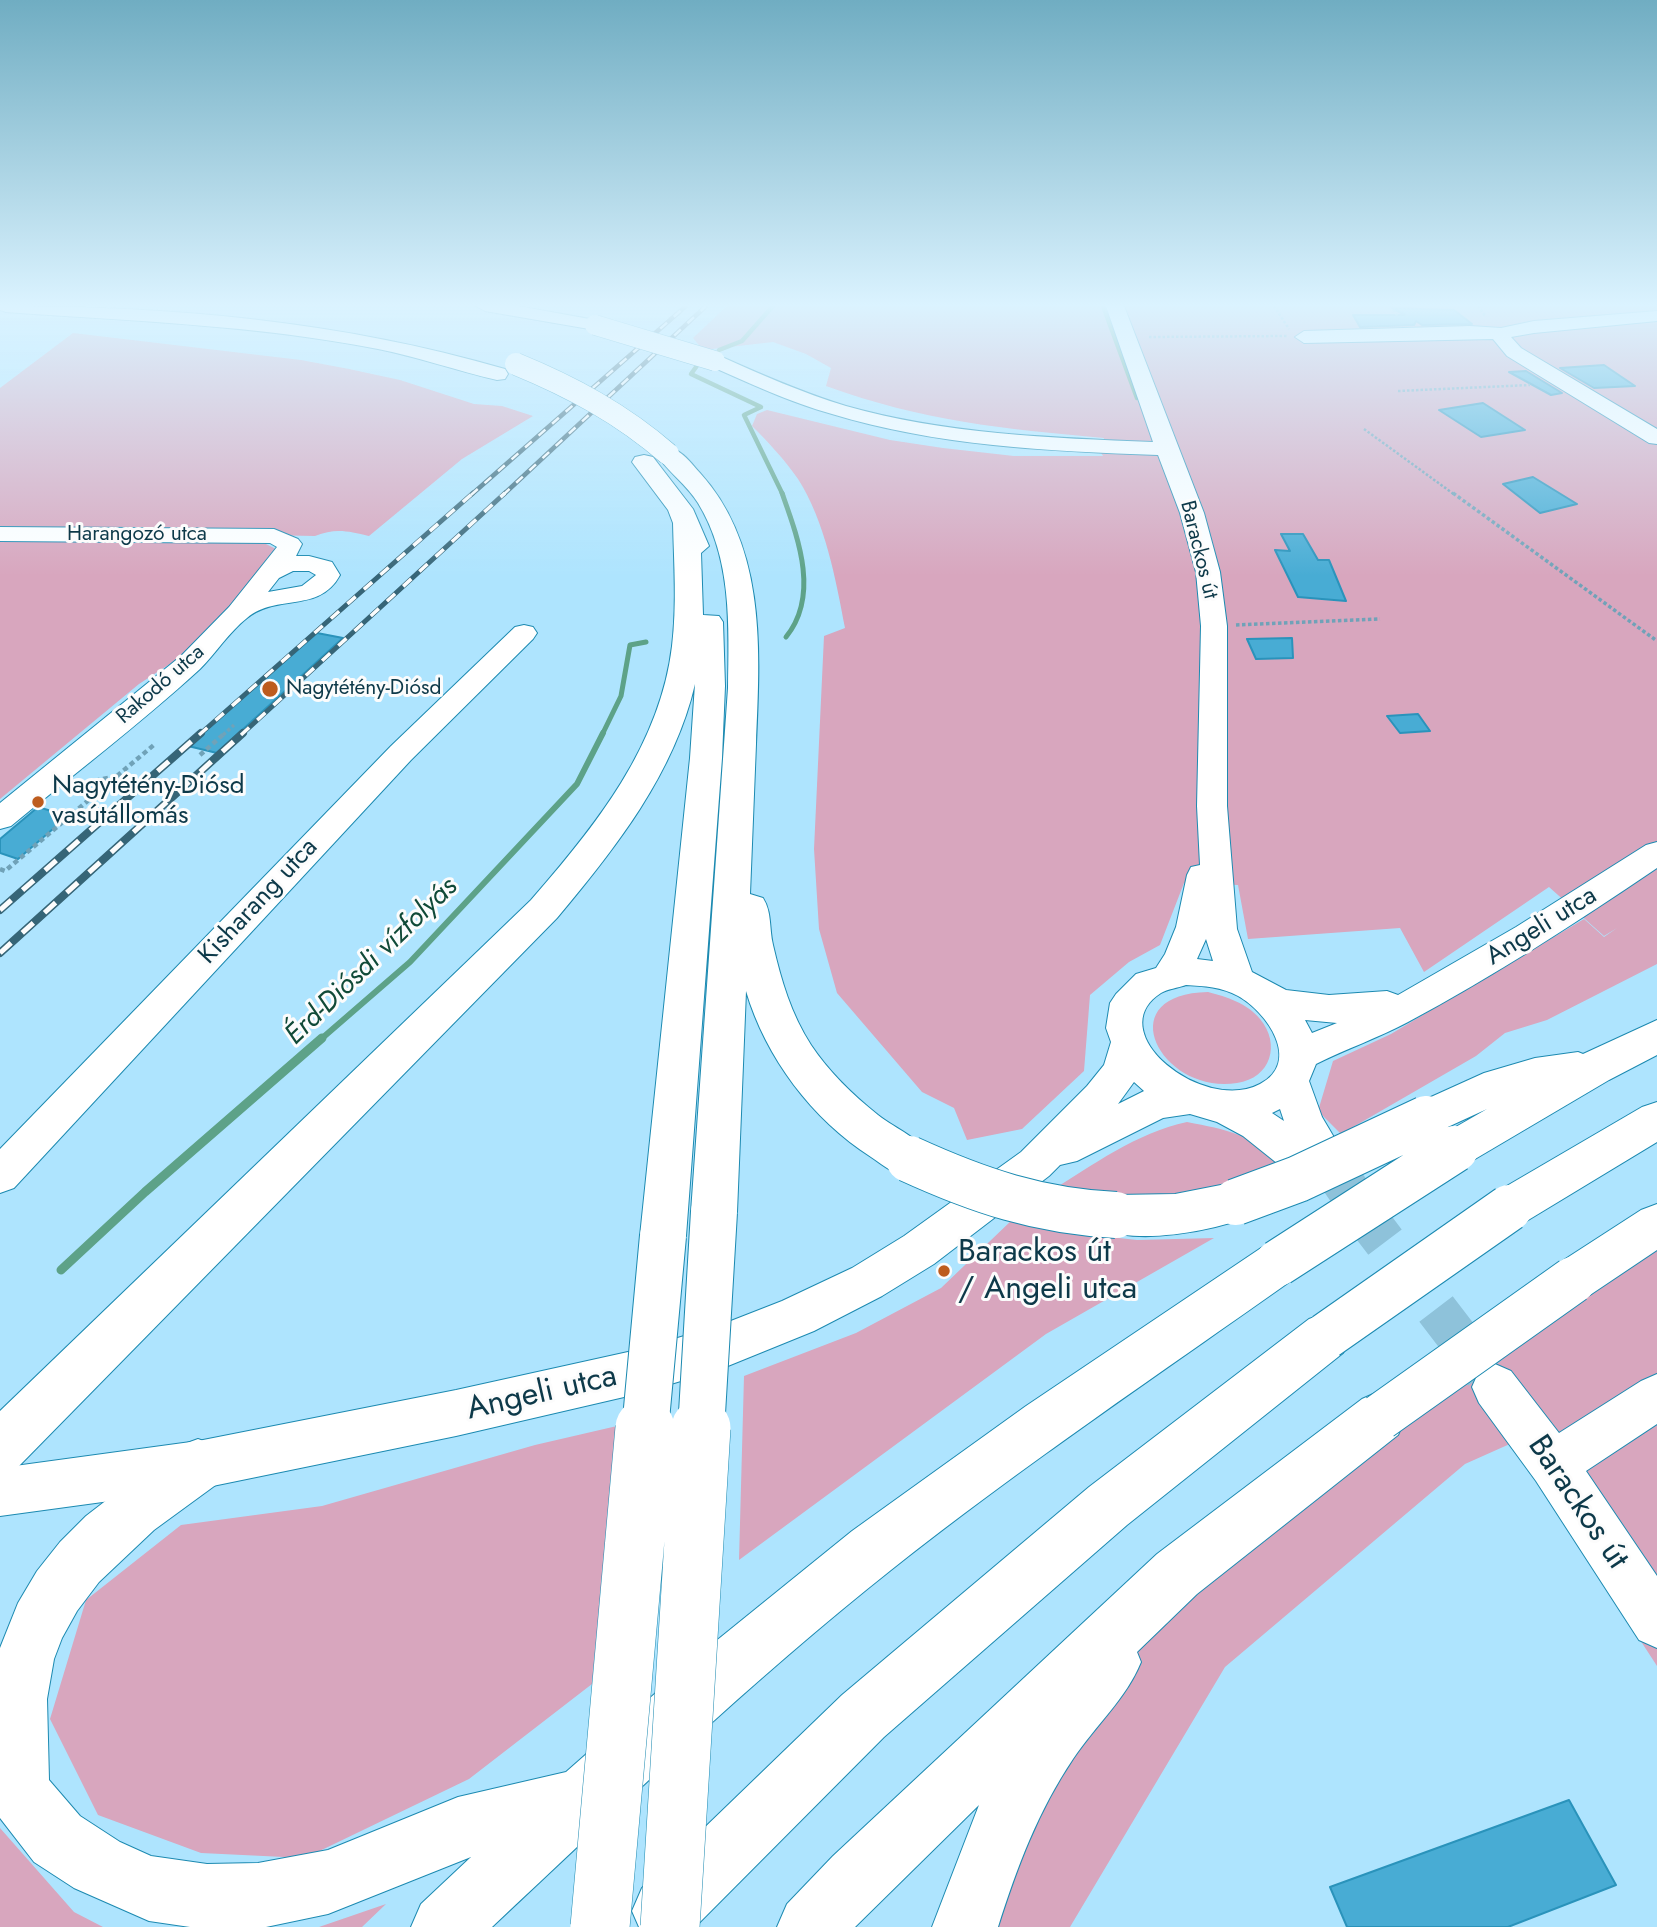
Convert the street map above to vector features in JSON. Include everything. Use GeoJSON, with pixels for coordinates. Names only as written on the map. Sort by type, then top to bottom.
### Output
{"type":"FeatureCollection","features":[{"type":"Feature","properties":{"kind":"highway"},"geometry":{"type":"LineString","coordinates":[[553,396],[620,439],[656,458],[712,505],[727,541],[743,613],[743,688],[714,1212],[670,1927]]}},
{"type":"Feature","properties":{"kind":"highway"},"geometry":{"type":"LineString","coordinates":[[600,1927],[706,758],[710,686],[708,604],[699,554],[687,521],[666,489],[656,458]]}},
{"type":"Feature","properties":{"kind":"highway"},"geometry":{"type":"LineString","coordinates":[[0,1447],[544,909],[598,844],[650,759],[677,697],[685,664],[688,612],[687,521]]}},
{"type":"Feature","properties":{"kind":"highway"},"geometry":{"type":"LineString","coordinates":[[736,815],[749,887],[751,943],[766,998],[782,1035],[802,1065],[843,1111],[865,1130],[909,1158],[951,1178],[1007,1198],[1057,1210],[1116,1215],[1175,1214],[1236,1202],[1298,1179],[1440,1134],[1594,1068],[1657,1035]]}},
{"type":"Feature","properties":{"kind":"highway"},"geometry":{"type":"LineString","coordinates":[[648,1927],[863,1716],[1108,1506],[1326,1336],[1509,1208],[1657,1120]]}},
{"type":"Feature","properties":{"kind":"highway"},"geometry":{"type":"LineString","coordinates":[[444,1927],[582,1800],[816,1595],[950,1491],[1279,1263],[1440,1134]]}},
{"type":"Feature","properties":{"kind":"highway"},"geometry":{"type":"LineString","coordinates":[[810,1927],[866,1870],[1177,1574],[1380,1417],[1657,1224]]}},
{"type":"Feature","properties":{"kind":"highway"},"geometry":{"type":"LineString","coordinates":[[198,1465],[140,1506],[75,1564],[47,1605],[27,1649],[16,1700],[9,1773],[57,1839],[97,1865],[149,1888],[206,1897],[258,1896],[328,1882],[458,1829],[582,1800]]}},
{"type":"Feature","properties":{"kind":"highway"},"geometry":{"type":"LineString","coordinates":[[965,1927],[979,1882],[1015,1800],[1054,1735],[1177,1574]]}},
{"type":"Feature","properties":{"kind":"street"},"geometry":{"type":"LineString","coordinates":[[801,396],[818,403],[918,428],[1016,441],[1166,449]]}},
{"type":"Feature","properties":{"kind":"street","name":"Barackos út"},"geometry":{"type":"LineString","coordinates":[[1148,396],[1192,513],[1213,598],[1212,806],[1220,929],[1237,980]]}},
{"type":"Feature","properties":{"kind":"street"},"geometry":{"type":"LineString","coordinates":[[1586,396],[1657,438]]}},
{"type":"Feature","properties":{"kind":"street","name":"Harangozó utca"},"geometry":{"type":"LineString","coordinates":[[0,534],[274,536]]}},
{"type":"Feature","properties":{"kind":"street","name":"Rakodó utca"},"geometry":{"type":"LineString","coordinates":[[0,819],[175,677],[216,637],[288,550],[290,544],[274,536]]}},
{"type":"Feature","properties":{"kind":"street"},"geometry":{"type":"LineString","coordinates":[[238,612],[271,598],[314,589],[321,585],[328,575],[323,568],[303,563],[284,566],[269,573]]}},
{"type":"Feature","properties":{"kind":"street","name":"Kisharang utca"},"geometry":{"type":"LineString","coordinates":[[0,1175],[392,763],[524,633]]}},
{"type":"Feature","properties":{"kind":"street","name":"Barackos út"},"geometry":{"type":"LineString","coordinates":[[1170,974],[1185,954],[1192,936],[1200,899],[1212,806]]}},
{"type":"Feature","properties":{"kind":"street","name":"Angeli utca"},"geometry":{"type":"LineString","coordinates":[[1294,1068],[1330,1039],[1395,1013],[1506,950],[1657,853]]}},
{"type":"Feature","properties":{"kind":"street"},"geometry":{"type":"LineString","coordinates":[[1203,972],[1237,980],[1271,1001],[1288,1020],[1298,1039],[1294,1068],[1304,1123],[1316,1160],[1255,1120],[1172,1092],[1136,1063],[1128,1045],[1124,1029],[1125,1014],[1131,1000],[1141,989],[1170,974],[1203,972]]}},
{"type":"Feature","properties":{"kind":"street","name":"Angeli utca"},"geometry":{"type":"LineString","coordinates":[[1271,1001],[1317,1009],[1358,1010],[1424,996]]}},
{"type":"Feature","properties":{"kind":"street","name":"Angeli utca"},"geometry":{"type":"LineString","coordinates":[[1035,1164],[1114,1080],[1121,1071],[1128,1045]]}},
{"type":"Feature","properties":{"kind":"street"},"geometry":{"type":"LineString","coordinates":[[1205,1102],[1258,1102],[1282,1091],[1294,1068]]}},
{"type":"Feature","properties":{"kind":"street","name":"Angeli utca"},"geometry":{"type":"LineString","coordinates":[[0,1492],[198,1465],[456,1413],[637,1372],[718,1348],[798,1316],[867,1282],[919,1250],[1035,1164],[1157,1103],[1205,1102]]}},
{"type":"Feature","properties":{"kind":"street","name":"Barackos út"},"geometry":{"type":"LineString","coordinates":[[1495,1387],[1553,1464],[1657,1622]]}},
{"type":"Feature","properties":{"kind":"street"},"geometry":{"type":"LineString","coordinates":[[1553,1464],[1657,1397]]}},
{"type":"Feature","properties":{"kind":"path"},"geometry":{"type":"LineString","coordinates":[[1364,429],[1657,641]]}},
{"type":"Feature","properties":{"kind":"path"},"geometry":{"type":"LineString","coordinates":[[1214,626],[1380,619]]}},
{"type":"Feature","properties":{"kind":"path"},"geometry":{"type":"LineString","coordinates":[[200,755],[234,725]]}},
{"type":"Feature","properties":{"kind":"path"},"geometry":{"type":"LineString","coordinates":[[0,869],[5,871],[155,744]]}},
{"type":"Feature","properties":{"kind":"path"},"geometry":{"type":"LineString","coordinates":[[30,795],[117,776]]}},
{"type":"Feature","properties":{"kind":"shaded area"},"geometry":{"type":"Polygon","coordinates":[[[0,396],[449,396],[474,404],[502,406],[533,416],[462,459],[369,536],[342,531],[315,536],[0,530],[0,396]]]}},
{"type":"Feature","properties":{"kind":"shaded area"},"geometry":{"type":"Polygon","coordinates":[[[856,396],[1657,396],[1657,964],[1547,1020],[1505,1033],[1476,1056],[1341,1134],[1318,1111],[1333,1061],[1391,1034],[1584,919],[1604,937],[1617,928],[1604,936],[1549,887],[1424,972],[1400,928],[1248,939],[1238,885],[1184,883],[1160,945],[1129,962],[1090,995],[1084,1071],[1022,1129],[967,1140],[954,1108],[922,1092],[837,993],[819,929],[814,849],[824,636],[845,628],[828,551],[807,495],[788,465],[752,426],[757,414],[767,410],[890,440],[1014,456],[1103,456],[1100,451],[1104,438],[964,422],[856,396]]]}},
{"type":"Feature","properties":{"kind":"shaded area"},"geometry":{"type":"Polygon","coordinates":[[[0,540],[262,542],[276,549],[277,555],[196,647],[139,684],[0,799],[0,540]]]}},
{"type":"Feature","properties":{"kind":"shaded area"},"geometry":{"type":"Polygon","coordinates":[[[1208,992],[1243,1005],[1255,1013],[1266,1029],[1270,1039],[1269,1058],[1265,1067],[1249,1080],[1210,1083],[1186,1074],[1168,1060],[1156,1043],[1153,1025],[1160,1009],[1177,997],[1208,992]]]}},
{"type":"Feature","properties":{"kind":"shaded area"},"geometry":{"type":"Polygon","coordinates":[[[1187,1122],[1238,1134],[1269,1154],[1279,1165],[1221,1185],[1153,1199],[1114,1201],[1049,1192],[1133,1142],[1187,1122]]]}},
{"type":"Feature","properties":{"kind":"shaded area"},"geometry":{"type":"Polygon","coordinates":[[[1013,1219],[1092,1235],[1137,1240],[1214,1238],[1046,1334],[739,1560],[744,1376],[856,1333],[941,1288],[1013,1219]]]}},
{"type":"Feature","properties":{"kind":"shaded area"},"geometry":{"type":"Polygon","coordinates":[[[1657,1243],[1657,1666],[1512,1443],[1465,1464],[1225,1667],[1070,1927],[989,1927],[1004,1869],[1128,1661],[1226,1565],[1410,1416],[1657,1243]]]}},
{"type":"Feature","properties":{"kind":"shaded area"},"geometry":{"type":"Polygon","coordinates":[[[617,1426],[592,1684],[469,1779],[305,1858],[201,1853],[98,1815],[50,1719],[86,1600],[181,1525],[322,1506],[535,1445],[617,1426]]]}},
{"type":"Feature","properties":{"kind":"shaded area"},"geometry":{"type":"Polygon","coordinates":[[[0,1828],[74,1912],[103,1927],[0,1927],[0,1828]]]}},
{"type":"Feature","properties":{"kind":"shaded area"},"geometry":{"type":"Polygon","coordinates":[[[386,1904],[362,1927],[319,1927],[386,1904]]]}},
{"type":"Feature","properties":{"kind":"building"},"geometry":{"type":"Polygon","coordinates":[[[1483,403],[1525,430],[1481,437],[1439,410],[1483,403]]]}},
{"type":"Feature","properties":{"kind":"building"},"geometry":{"type":"Polygon","coordinates":[[[1533,477],[1577,504],[1540,513],[1503,484],[1533,477]]]}},
{"type":"Feature","properties":{"kind":"building"},"geometry":{"type":"Polygon","coordinates":[[[1281,534],[1303,534],[1318,560],[1329,560],[1346,601],[1298,597],[1275,550],[1290,551],[1281,534]]]}},
{"type":"Feature","properties":{"kind":"building"},"geometry":{"type":"Polygon","coordinates":[[[317,633],[343,638],[217,753],[188,746],[317,633]]]}},
{"type":"Feature","properties":{"kind":"building"},"geometry":{"type":"Polygon","coordinates":[[[1292,638],[1293,658],[1256,659],[1247,639],[1292,638]]]}},
{"type":"Feature","properties":{"kind":"building"},"geometry":{"type":"Polygon","coordinates":[[[1418,714],[1430,731],[1400,733],[1387,716],[1418,714]]]}},
{"type":"Feature","properties":{"kind":"building"},"geometry":{"type":"Polygon","coordinates":[[[38,807],[68,816],[18,859],[0,853],[0,839],[38,807]]]}},
{"type":"Feature","properties":{"kind":"building"},"geometry":{"type":"Polygon","coordinates":[[[1569,1800],[1616,1885],[1508,1927],[1347,1927],[1330,1887],[1569,1800]]]}},
{"type":"Feature","properties":{"kind":"waterway","name":"Érd-Diósdi vízfolyás"},"geometry":{"type":"LineString","coordinates":[[738,396],[761,407],[744,415],[783,495]]}},
{"type":"Feature","properties":{"kind":"waterway","name":"Érd-Diósdi vízfolyás"},"geometry":{"type":"LineString","coordinates":[[782,493],[799,547],[804,585],[796,621],[786,637]]}},
{"type":"Feature","properties":{"kind":"waterway","name":"Érd-Diósdi vízfolyás"},"geometry":{"type":"LineString","coordinates":[[602,734],[621,696],[630,645],[646,642]]}},
{"type":"Feature","properties":{"kind":"waterway","name":"Érd-Diósdi vízfolyás"},"geometry":{"type":"LineString","coordinates":[[320,1040],[410,962],[577,784],[602,734]]}},
{"type":"Feature","properties":{"kind":"waterway","name":"Érd-Diósdi vízfolyás"},"geometry":{"type":"LineString","coordinates":[[61,1270],[145,1192],[322,1038]]}},
{"type":"Feature","properties":{"kind":"tunnel"},"geometry":{"type":"LineString","coordinates":[[1325,1156],[1375,1229],[1485,1373]]}},
{"type":"Feature","properties":{"kind":"railway"},"geometry":{"type":"LineString","coordinates":[[471,495],[584,396]]}},
{"type":"Feature","properties":{"kind":"railway"},"geometry":{"type":"LineString","coordinates":[[503,495],[609,396]]}},
{"type":"Feature","properties":{"kind":"railway"},"geometry":{"type":"LineString","coordinates":[[199,735],[473,493]]}},
{"type":"Feature","properties":{"kind":"railway"},"geometry":{"type":"LineString","coordinates":[[241,735],[505,493]]}},
{"type":"Feature","properties":{"kind":"railway"},"geometry":{"type":"LineString","coordinates":[[0,910],[201,733]]}},
{"type":"Feature","properties":{"kind":"railway"},"geometry":{"type":"LineString","coordinates":[[0,953],[243,733]]}},
{"type":"Feature","properties":{"kind":"place","name":"Nagytétény-Diósd"},"geometry":{"type":"Point","coordinates":[270,689]}},
{"type":"Feature","properties":{"kind":"place","name":"Nagytétény-Diósd vasútállomás"},"geometry":{"type":"Point","coordinates":[38,802]}},
{"type":"Feature","properties":{"kind":"place","name":"Barackos út / Angeli utca"},"geometry":{"type":"Point","coordinates":[944,1271]}}]}
